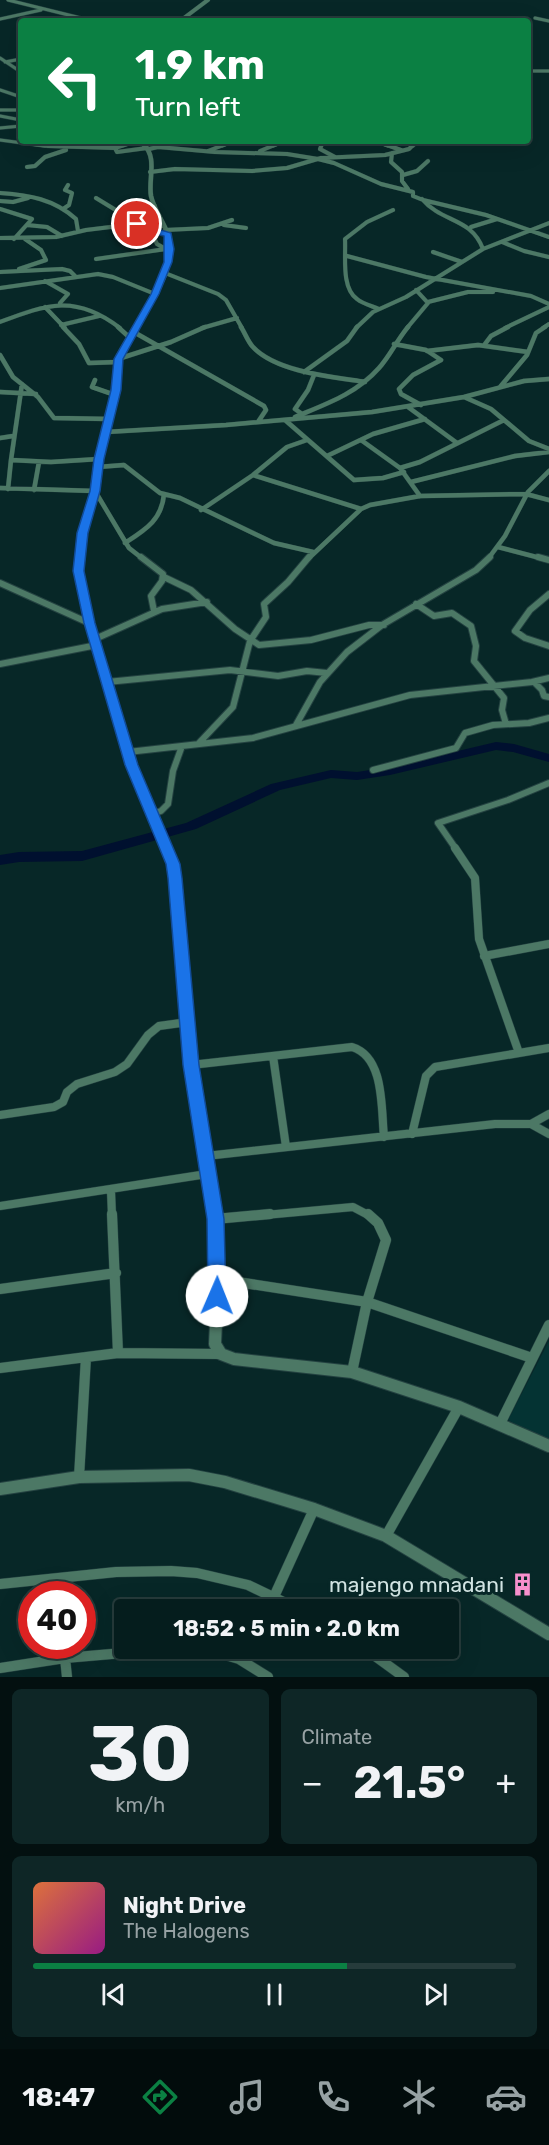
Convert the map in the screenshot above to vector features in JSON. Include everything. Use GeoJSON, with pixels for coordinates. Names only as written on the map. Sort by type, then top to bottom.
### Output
{"type":"FeatureCollection","features":[{"type":"Feature","properties":{"kind":"street"},"geometry":{"type":"LineString","coordinates":[[8,0],[81,18]]}},
{"type":"Feature","properties":{"kind":"street"},"geometry":{"type":"LineString","coordinates":[[184,18],[208,0]]}},
{"type":"Feature","properties":{"kind":"street"},"geometry":{"type":"LineString","coordinates":[[0,19],[45,9]]}},
{"type":"Feature","properties":{"kind":"street"},"geometry":{"type":"LineString","coordinates":[[535,18],[549,21]]}},
{"type":"Feature","properties":{"kind":"street"},"geometry":{"type":"LineString","coordinates":[[0,58],[18,70]]}},
{"type":"Feature","properties":{"kind":"street"},"geometry":{"type":"LineString","coordinates":[[5,62],[18,60]]}},
{"type":"Feature","properties":{"kind":"street"},"geometry":{"type":"LineString","coordinates":[[0,64],[10,65]]}},
{"type":"Feature","properties":{"kind":"street"},"geometry":{"type":"LineString","coordinates":[[531,71],[549,71]]}},
{"type":"Feature","properties":{"kind":"street"},"geometry":{"type":"LineString","coordinates":[[0,92],[18,96]]}},
{"type":"Feature","properties":{"kind":"street"},"geometry":{"type":"LineString","coordinates":[[0,109],[18,110]]}},
{"type":"Feature","properties":{"kind":"street"},"geometry":{"type":"LineString","coordinates":[[9,118],[18,112]]}},
{"type":"Feature","properties":{"kind":"street"},"geometry":{"type":"LineString","coordinates":[[0,116],[18,120]]}},
{"type":"Feature","properties":{"kind":"street"},"geometry":{"type":"LineString","coordinates":[[0,128],[18,126]]}},
{"type":"Feature","properties":{"kind":"street"},"geometry":{"type":"LineString","coordinates":[[0,140],[18,142]]}},
{"type":"Feature","properties":{"kind":"street"},"geometry":{"type":"LineString","coordinates":[[32,144],[68,148],[115,148],[128,144]]}},
{"type":"Feature","properties":{"kind":"street"},"geometry":{"type":"LineString","coordinates":[[48,146],[58,144]]}},
{"type":"Feature","properties":{"kind":"street"},"geometry":{"type":"LineString","coordinates":[[144,144],[151,148]]}},
{"type":"Feature","properties":{"kind":"street"},"geometry":{"type":"LineString","coordinates":[[155,144],[151,148],[151,197],[168,249],[165,273],[118,361],[115,395],[95,491],[82,533],[78,571],[89,623],[128,752],[173,864],[191,1065],[215,1219],[218,1279],[215,1344],[221,1354]]}},
{"type":"Feature","properties":{"kind":"street"},"geometry":{"type":"LineString","coordinates":[[207,152],[227,144]]}},
{"type":"Feature","properties":{"kind":"street"},"geometry":{"type":"LineString","coordinates":[[255,153],[278,144]]}},
{"type":"Feature","properties":{"kind":"street"},"geometry":{"type":"LineString","coordinates":[[302,156],[312,154],[320,149],[322,144]]}},
{"type":"Feature","properties":{"kind":"street"},"geometry":{"type":"LineString","coordinates":[[383,144],[404,151]]}},
{"type":"Feature","properties":{"kind":"street"},"geometry":{"type":"LineString","coordinates":[[150,172],[175,169],[258,171],[295,167],[318,159],[366,158],[404,151],[416,144]]}},
{"type":"Feature","properties":{"kind":"street"},"geometry":{"type":"LineString","coordinates":[[27,167],[35,166],[45,157],[68,148]]}},
{"type":"Feature","properties":{"kind":"street"},"geometry":{"type":"LineString","coordinates":[[115,148],[117,152],[122,153],[151,148],[302,156],[334,163],[381,184],[408,189]]}},
{"type":"Feature","properties":{"kind":"street"},"geometry":{"type":"LineString","coordinates":[[320,149],[335,157]]}},
{"type":"Feature","properties":{"kind":"street"},"geometry":{"type":"LineString","coordinates":[[392,153],[391,163],[403,176],[402,181],[415,197],[497,219],[549,237]]}},
{"type":"Feature","properties":{"kind":"street"},"geometry":{"type":"LineString","coordinates":[[403,176],[417,171],[428,161]]}},
{"type":"Feature","properties":{"kind":"street"},"geometry":{"type":"LineString","coordinates":[[63,209],[69,205],[72,193],[65,190],[68,185]]}},
{"type":"Feature","properties":{"kind":"street"},"geometry":{"type":"LineString","coordinates":[[0,193],[45,199],[63,209],[77,221],[78,231]]}},
{"type":"Feature","properties":{"kind":"street"},"geometry":{"type":"LineString","coordinates":[[0,201],[13,202],[30,196]]}},
{"type":"Feature","properties":{"kind":"street"},"geometry":{"type":"LineString","coordinates":[[96,198],[137,224]]}},
{"type":"Feature","properties":{"kind":"street"},"geometry":{"type":"LineString","coordinates":[[422,199],[432,211],[471,227],[482,243],[483,249]]}},
{"type":"Feature","properties":{"kind":"street"},"geometry":{"type":"LineString","coordinates":[[117,212],[136,207],[155,206]]}},
{"type":"Feature","properties":{"kind":"street"},"geometry":{"type":"LineString","coordinates":[[0,209],[32,219],[14,239]]}},
{"type":"Feature","properties":{"kind":"street"},"geometry":{"type":"LineString","coordinates":[[379,309],[360,301],[351,294],[347,279],[346,237],[367,222],[393,210]]}},
{"type":"Feature","properties":{"kind":"street"},"geometry":{"type":"LineString","coordinates":[[471,227],[497,219]]}},
{"type":"Feature","properties":{"kind":"street"},"geometry":{"type":"LineString","coordinates":[[224,225],[232,220]]}},
{"type":"Feature","properties":{"kind":"street"},"geometry":{"type":"LineString","coordinates":[[0,238],[25,239],[62,236],[78,231],[137,224],[163,231],[224,225],[246,228]]}},
{"type":"Feature","properties":{"kind":"street"},"geometry":{"type":"LineString","coordinates":[[304,372],[347,341],[361,321],[379,309],[416,290],[483,249],[528,230],[549,224]]}},
{"type":"Feature","properties":{"kind":"street"},"geometry":{"type":"LineString","coordinates":[[27,225],[47,227],[62,236]]}},
{"type":"Feature","properties":{"kind":"street"},"geometry":{"type":"LineString","coordinates":[[144,225],[163,231]]}},
{"type":"Feature","properties":{"kind":"street"},"geometry":{"type":"LineString","coordinates":[[163,231],[154,238],[157,244],[168,249]]}},
{"type":"Feature","properties":{"kind":"street"},"geometry":{"type":"LineString","coordinates":[[15,270],[46,260],[41,250],[25,239]]}},
{"type":"Feature","properties":{"kind":"street"},"geometry":{"type":"LineString","coordinates":[[502,242],[549,257]]}},
{"type":"Feature","properties":{"kind":"street"},"geometry":{"type":"LineString","coordinates":[[96,259],[168,249]]}},
{"type":"Feature","properties":{"kind":"street"},"geometry":{"type":"LineString","coordinates":[[434,252],[462,261]]}},
{"type":"Feature","properties":{"kind":"street"},"geometry":{"type":"LineString","coordinates":[[347,256],[434,278],[531,296],[549,305]]}},
{"type":"Feature","properties":{"kind":"street"},"geometry":{"type":"LineString","coordinates":[[0,272],[63,269],[75,276]]}},
{"type":"Feature","properties":{"kind":"street"},"geometry":{"type":"LineString","coordinates":[[165,273],[219,294],[226,300],[249,341],[259,353],[270,360],[314,375],[365,382]]}},
{"type":"Feature","properties":{"kind":"street"},"geometry":{"type":"LineString","coordinates":[[1,289],[75,276],[104,274],[142,292],[155,294]]}},
{"type":"Feature","properties":{"kind":"street"},"geometry":{"type":"LineString","coordinates":[[0,322],[60,303],[68,294],[44,281]]}},
{"type":"Feature","properties":{"kind":"street"},"geometry":{"type":"LineString","coordinates":[[416,290],[428,302]]}},
{"type":"Feature","properties":{"kind":"street"},"geometry":{"type":"LineString","coordinates":[[286,420],[342,398],[365,382],[380,367],[394,344],[428,302],[468,292],[496,291]]}},
{"type":"Feature","properties":{"kind":"street"},"geometry":{"type":"LineString","coordinates":[[60,303],[99,315],[264,406],[266,410],[258,422]]}},
{"type":"Feature","properties":{"kind":"street"},"geometry":{"type":"LineString","coordinates":[[485,344],[499,331],[549,305]]}},
{"type":"Feature","properties":{"kind":"street"},"geometry":{"type":"LineString","coordinates":[[45,308],[79,344],[89,363],[118,361],[159,347],[212,324],[237,318]]}},
{"type":"Feature","properties":{"kind":"street"},"geometry":{"type":"LineString","coordinates":[[61,325],[99,315]]}},
{"type":"Feature","properties":{"kind":"street"},"geometry":{"type":"LineString","coordinates":[[500,387],[528,352],[536,333],[549,324]]}},
{"type":"Feature","properties":{"kind":"street"},"geometry":{"type":"LineString","coordinates":[[394,344],[427,351],[440,358],[440,362],[413,375],[399,389],[401,394],[421,405]]}},
{"type":"Feature","properties":{"kind":"street"},"geometry":{"type":"LineString","coordinates":[[427,351],[447,346],[485,344],[528,352]]}},
{"type":"Feature","properties":{"kind":"street"},"geometry":{"type":"LineString","coordinates":[[0,355],[13,377],[36,394],[57,419],[110,419]]}},
{"type":"Feature","properties":{"kind":"street"},"geometry":{"type":"LineString","coordinates":[[302,414],[295,409],[308,390],[314,375]]}},
{"type":"Feature","properties":{"kind":"street"},"geometry":{"type":"LineString","coordinates":[[106,432],[286,420],[408,407],[464,397],[530,380],[549,379]]}},
{"type":"Feature","properties":{"kind":"street"},"geometry":{"type":"LineString","coordinates":[[95,380],[92,387],[115,395]]}},
{"type":"Feature","properties":{"kind":"street"},"geometry":{"type":"LineString","coordinates":[[8,489],[13,436],[22,384]]}},
{"type":"Feature","properties":{"kind":"street"},"geometry":{"type":"LineString","coordinates":[[0,392],[36,394]]}},
{"type":"Feature","properties":{"kind":"street"},"geometry":{"type":"LineString","coordinates":[[464,397],[490,409],[502,422],[529,441],[549,450]]}},
{"type":"Feature","properties":{"kind":"street"},"geometry":{"type":"LineString","coordinates":[[408,407],[457,443]]}},
{"type":"Feature","properties":{"kind":"street"},"geometry":{"type":"LineString","coordinates":[[327,456],[360,440],[425,419]]}},
{"type":"Feature","properties":{"kind":"street"},"geometry":{"type":"LineString","coordinates":[[286,420],[354,480],[376,479],[402,470],[502,422]]}},
{"type":"Feature","properties":{"kind":"street"},"geometry":{"type":"LineString","coordinates":[[0,438],[13,436]]}},
{"type":"Feature","properties":{"kind":"street"},"geometry":{"type":"LineString","coordinates":[[201,510],[253,475],[287,447],[307,440]]}},
{"type":"Feature","properties":{"kind":"street"},"geometry":{"type":"LineString","coordinates":[[360,440],[402,470],[420,496]]}},
{"type":"Feature","properties":{"kind":"street"},"geometry":{"type":"LineString","coordinates":[[411,482],[515,456],[549,450]]}},
{"type":"Feature","properties":{"kind":"street"},"geometry":{"type":"LineString","coordinates":[[11,460],[124,465],[164,494],[180,498],[274,543],[313,552]]}},
{"type":"Feature","properties":{"kind":"street"},"geometry":{"type":"LineString","coordinates":[[34,490],[39,462]]}},
{"type":"Feature","properties":{"kind":"street"},"geometry":{"type":"LineString","coordinates":[[293,726],[300,722],[310,699],[327,673],[356,646],[416,604],[476,570],[488,560],[498,547],[526,494],[548,474]]}},
{"type":"Feature","properties":{"kind":"street"},"geometry":{"type":"LineString","coordinates":[[253,475],[361,509]]}},
{"type":"Feature","properties":{"kind":"street"},"geometry":{"type":"LineString","coordinates":[[0,488],[95,491]]}},
{"type":"Feature","properties":{"kind":"street"},"geometry":{"type":"LineString","coordinates":[[95,491],[125,543],[164,577],[179,582],[207,602],[250,640],[261,646],[331,636],[369,625],[384,625]]}},
{"type":"Feature","properties":{"kind":"street"},"geometry":{"type":"LineString","coordinates":[[125,543],[146,530],[162,513],[164,494]]}},
{"type":"Feature","properties":{"kind":"street"},"geometry":{"type":"LineString","coordinates":[[199,743],[233,707],[250,640],[266,617],[264,604],[288,582],[313,552],[361,509],[370,505],[420,496],[526,494],[549,500]]}},
{"type":"Feature","properties":{"kind":"street"},"geometry":{"type":"LineString","coordinates":[[498,547],[549,560]]}},
{"type":"Feature","properties":{"kind":"street"},"geometry":{"type":"LineString","coordinates":[[154,611],[151,596],[164,577]]}},
{"type":"Feature","properties":{"kind":"street"},"geometry":{"type":"LineString","coordinates":[[0,583],[89,623]]}},
{"type":"Feature","properties":{"kind":"street"},"geometry":{"type":"LineString","coordinates":[[549,594],[530,610],[515,631],[525,638],[549,646]]}},
{"type":"Feature","properties":{"kind":"street"},"geometry":{"type":"LineString","coordinates":[[0,664],[96,642],[154,611],[185,603],[207,602]]}},
{"type":"Feature","properties":{"kind":"street"},"geometry":{"type":"LineString","coordinates":[[416,604],[434,616],[452,613],[471,626],[476,646],[474,664],[504,698],[502,710],[506,724]]}},
{"type":"Feature","properties":{"kind":"street"},"geometry":{"type":"LineString","coordinates":[[107,682],[244,670],[278,676],[307,671],[327,673]]}},
{"type":"Feature","properties":{"kind":"street"},"geometry":{"type":"LineString","coordinates":[[128,752],[252,738],[390,699],[534,682],[549,678]]}},
{"type":"Feature","properties":{"kind":"street"},"geometry":{"type":"LineString","coordinates":[[534,682],[544,696],[549,697]]}},
{"type":"Feature","properties":{"kind":"street"},"geometry":{"type":"LineString","coordinates":[[373,770],[456,748],[465,733],[549,718]]}},
{"type":"Feature","properties":{"kind":"street"},"geometry":{"type":"LineString","coordinates":[[152,814],[161,811],[168,804],[173,771],[182,746]]}},
{"type":"Feature","properties":{"kind":"street"},"geometry":{"type":"LineString","coordinates":[[519,1053],[484,956],[476,910],[475,878],[438,823],[508,800],[549,783]]}},
{"type":"Feature","properties":{"kind":"street"},"geometry":{"type":"LineString","coordinates":[[484,956],[549,944]]}},
{"type":"Feature","properties":{"kind":"street"},"geometry":{"type":"LineString","coordinates":[[0,1115],[54,1107],[63,1102],[67,1092],[77,1084],[115,1072],[127,1064],[148,1035],[159,1026],[188,1022]]}},
{"type":"Feature","properties":{"kind":"street"},"geometry":{"type":"LineString","coordinates":[[191,1065],[352,1047],[364,1051],[375,1077],[384,1137]]}},
{"type":"Feature","properties":{"kind":"street"},"geometry":{"type":"LineString","coordinates":[[412,1134],[426,1076],[435,1067],[549,1048]]}},
{"type":"Feature","properties":{"kind":"street"},"geometry":{"type":"LineString","coordinates":[[273,1056],[286,1147]]}},
{"type":"Feature","properties":{"kind":"street"},"geometry":{"type":"LineString","coordinates":[[206,1156],[495,1124],[531,1124],[549,1114]]}},
{"type":"Feature","properties":{"kind":"street"},"geometry":{"type":"LineString","coordinates":[[531,1124],[549,1134]]}},
{"type":"Feature","properties":{"kind":"street"},"geometry":{"type":"LineString","coordinates":[[0,1206],[111,1191],[207,1174]]}},
{"type":"Feature","properties":{"kind":"street"},"geometry":{"type":"LineString","coordinates":[[111,1191],[118,1353]]}},
{"type":"Feature","properties":{"kind":"street"},"geometry":{"type":"LineString","coordinates":[[215,1219],[353,1207],[369,1213],[383,1230],[386,1240],[367,1302],[352,1372]]}},
{"type":"Feature","properties":{"kind":"street"},"geometry":{"type":"LineString","coordinates":[[0,1289],[116,1273]]}},
{"type":"Feature","properties":{"kind":"street"},"geometry":{"type":"LineString","coordinates":[[218,1279],[367,1302],[532,1358]]}},
{"type":"Feature","properties":{"kind":"street"},"geometry":{"type":"LineString","coordinates":[[500,1424],[549,1325]]}},
{"type":"Feature","properties":{"kind":"street"},"geometry":{"type":"LineString","coordinates":[[0,1368],[118,1353],[221,1354],[250,1361],[352,1372],[459,1407],[549,1446]]}},
{"type":"Feature","properties":{"kind":"street"},"geometry":{"type":"LineString","coordinates":[[79,1477],[86,1357]]}},
{"type":"Feature","properties":{"kind":"street"},"geometry":{"type":"LineString","coordinates":[[386,1536],[459,1407]]}},
{"type":"Feature","properties":{"kind":"street"},"geometry":{"type":"LineString","coordinates":[[0,1489],[79,1477],[189,1475],[225,1482],[314,1509],[386,1536],[549,1634]]}},
{"type":"Feature","properties":{"kind":"street"},"geometry":{"type":"LineString","coordinates":[[275,1599],[314,1509]]}},
{"type":"Feature","properties":{"kind":"street"},"geometry":{"type":"LineString","coordinates":[[0,1584],[136,1570],[179,1570],[238,1580],[283,1599]]}},
{"type":"Feature","properties":{"kind":"street"},"geometry":{"type":"LineString","coordinates":[[96,1655],[114,1654]]}},
{"type":"Feature","properties":{"kind":"street"},"geometry":{"type":"LineString","coordinates":[[0,1668],[58,1659]]}},
{"type":"Feature","properties":{"kind":"street"},"geometry":{"type":"LineString","coordinates":[[65,1659],[67,1677]]}},
{"type":"Feature","properties":{"kind":"street"},"geometry":{"type":"LineString","coordinates":[[239,1659],[268,1677]]}},
{"type":"Feature","properties":{"kind":"street"},"geometry":{"type":"LineString","coordinates":[[379,1659],[404,1677]]}},
{"type":"Feature","properties":{"kind":"shaded area"},"geometry":{"type":"Polygon","coordinates":[[[549,1341],[549,1443],[508,1420],[549,1341]]]}},
{"type":"Feature","properties":{"kind":"waterway"},"geometry":{"type":"LineString","coordinates":[[0,860],[19,857],[82,856],[191,826],[276,787],[331,774],[357,776],[390,771],[496,746],[514,748],[549,758]]}},
{"type":"Feature","properties":{"kind":"place","name":"majengo mnadani"},"geometry":{"type":"Point","coordinates":[522,1585]}},
{"type":"Feature","properties":{"kind":"route"},"geometry":{"type":"LineString","coordinates":[[137,224],[144,225],[152,232],[168,235],[170,249],[168,262],[155,294],[118,359],[116,390],[99,459],[95,491],[82,533],[78,571],[89,623],[131,765],[173,864],[184,962],[191,1065],[215,1219],[217,1296]]}}]}
